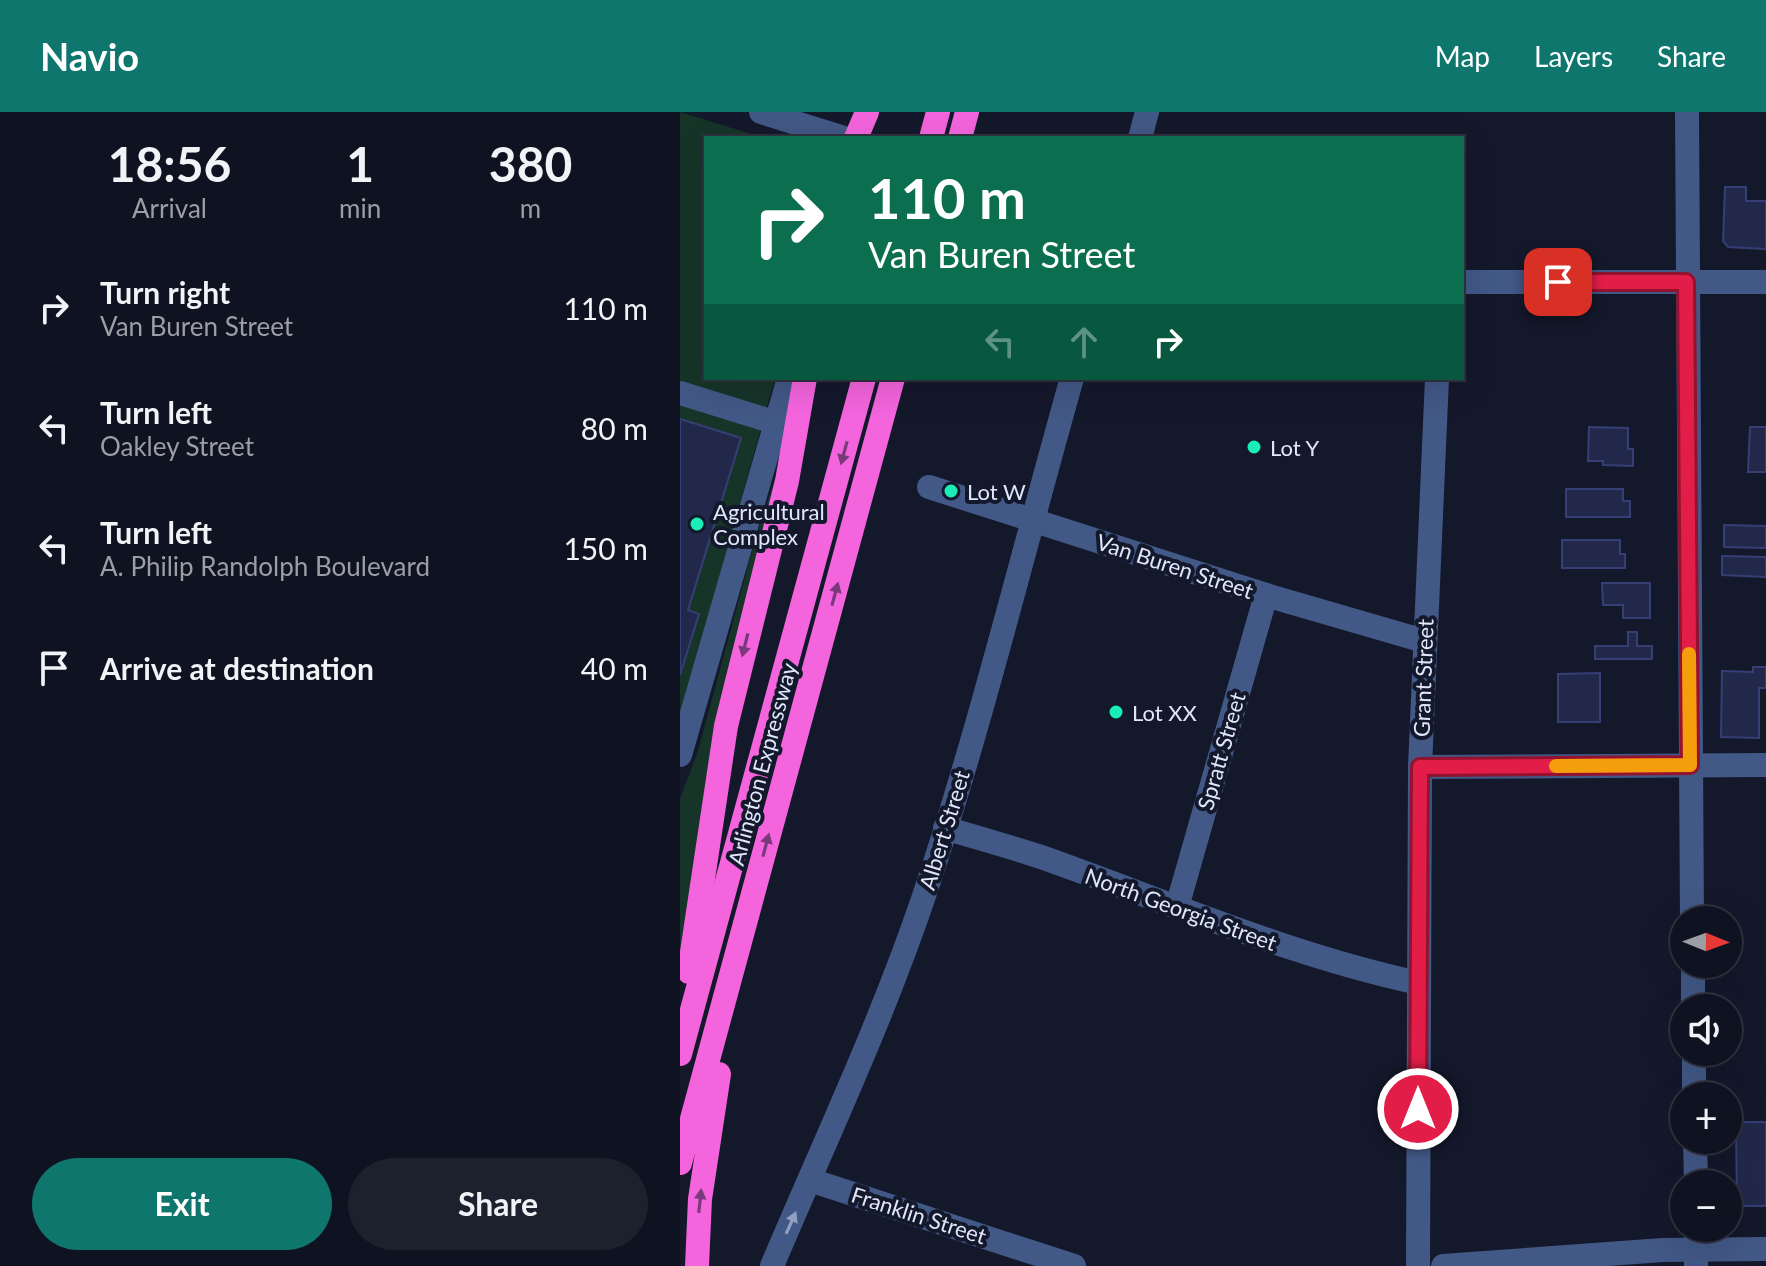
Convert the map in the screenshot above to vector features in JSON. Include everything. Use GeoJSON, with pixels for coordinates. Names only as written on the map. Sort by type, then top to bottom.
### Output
{"type":"FeatureCollection","features":[{"type":"Feature","properties":{"kind":"highway"},"geometry":{"type":"LineString","coordinates":[[857,136],[865,112]]}},
{"type":"Feature","properties":{"kind":"highway"},"geometry":{"type":"LineString","coordinates":[[932,136],[938,112]]}},
{"type":"Feature","properties":{"kind":"highway"},"geometry":{"type":"LineString","coordinates":[[961,136],[967,112]]}},
{"type":"Feature","properties":{"kind":"highway"},"geometry":{"type":"LineString","coordinates":[[680,1025],[726,726],[787,481],[805,380]]}},
{"type":"Feature","properties":{"kind":"highway","name":"Arlington Expressway"},"geometry":{"type":"LineString","coordinates":[[680,1054],[863,380]]}},
{"type":"Feature","properties":{"kind":"highway","name":"Arlington Expressway"},"geometry":{"type":"LineString","coordinates":[[680,1163],[892,380]]}},
{"type":"Feature","properties":{"kind":"highway"},"geometry":{"type":"LineString","coordinates":[[697,1266],[705,1159],[753,894]]}},
{"type":"Feature","properties":{"kind":"street"},"geometry":{"type":"LineString","coordinates":[[761,112],[838,136]]}},
{"type":"Feature","properties":{"kind":"street"},"geometry":{"type":"LineString","coordinates":[[1141,136],[1147,112]]}},
{"type":"Feature","properties":{"kind":"street"},"geometry":{"type":"LineString","coordinates":[[1687,112],[1692,906]]}},
{"type":"Feature","properties":{"kind":"street"},"geometry":{"type":"LineString","coordinates":[[1464,282],[1766,282]]}},
{"type":"Feature","properties":{"kind":"street"},"geometry":{"type":"LineString","coordinates":[[680,755],[788,380]]}},
{"type":"Feature","properties":{"kind":"street","name":"Albert Street"},"geometry":{"type":"LineString","coordinates":[[772,1266],[867,1047],[923,897],[1071,380]]}},
{"type":"Feature","properties":{"kind":"street","name":"Grant Street"},"geometry":{"type":"LineString","coordinates":[[1418,1266],[1420,767],[1437,380]]}},
{"type":"Feature","properties":{"kind":"street"},"geometry":{"type":"LineString","coordinates":[[680,393],[777,423]]}},
{"type":"Feature","properties":{"kind":"street","name":"Van Buren Street"},"geometry":{"type":"LineString","coordinates":[[929,487],[1266,595],[1424,641]]}},
{"type":"Feature","properties":{"kind":"street","name":"Spratt Street"},"geometry":{"type":"LineString","coordinates":[[1177,907],[1266,595]]}},
{"type":"Feature","properties":{"kind":"street"},"geometry":{"type":"LineString","coordinates":[[1420,767],[1766,765]]}},
{"type":"Feature","properties":{"kind":"street","name":"North Georgia Street"},"geometry":{"type":"LineString","coordinates":[[945,828],[1040,857],[1269,942],[1370,973],[1419,983]]}},
{"type":"Feature","properties":{"kind":"street","name":"Franklin Street"},"geometry":{"type":"LineString","coordinates":[[810,1180],[1074,1266]]}},
{"type":"Feature","properties":{"kind":"street"},"geometry":{"type":"LineString","coordinates":[[1443,1266],[1696,1248],[1766,1249]]}},
{"type":"Feature","properties":{"kind":"green space"},"geometry":{"type":"Polygon","coordinates":[[[680,112],[758,136],[704,136],[704,380],[774,380],[680,718],[680,112]]]}},
{"type":"Feature","properties":{"kind":"green space"},"geometry":{"type":"Polygon","coordinates":[[[785,448],[680,966],[680,799],[698,751],[755,540],[785,448]]]}},
{"type":"Feature","properties":{"kind":"building"},"geometry":{"type":"Polygon","coordinates":[[[1725,187],[1746,187],[1746,201],[1766,201],[1766,249],[1728,247],[1723,241],[1725,187]]]}},
{"type":"Feature","properties":{"kind":"building","name":"Agricultural Complex"},"geometry":{"type":"Polygon","coordinates":[[[680,419],[741,438],[688,610],[699,614],[680,675],[680,419]]]}},
{"type":"Feature","properties":{"kind":"building"},"geometry":{"type":"Polygon","coordinates":[[[1589,427],[1628,428],[1628,449],[1633,449],[1633,466],[1588,461],[1589,427]]]}},
{"type":"Feature","properties":{"kind":"building"},"geometry":{"type":"Polygon","coordinates":[[[1750,427],[1766,427],[1766,472],[1748,472],[1750,427]]]}},
{"type":"Feature","properties":{"kind":"building"},"geometry":{"type":"Polygon","coordinates":[[[1566,489],[1623,489],[1623,501],[1630,501],[1630,517],[1566,517],[1566,489]]]}},
{"type":"Feature","properties":{"kind":"building"},"geometry":{"type":"Polygon","coordinates":[[[1724,525],[1766,526],[1766,548],[1724,547],[1724,525]]]}},
{"type":"Feature","properties":{"kind":"building"},"geometry":{"type":"Polygon","coordinates":[[[1562,540],[1620,540],[1620,554],[1625,554],[1625,568],[1562,568],[1562,540]]]}},
{"type":"Feature","properties":{"kind":"building"},"geometry":{"type":"Polygon","coordinates":[[[1722,556],[1766,557],[1766,577],[1722,575],[1722,556]]]}},
{"type":"Feature","properties":{"kind":"building"},"geometry":{"type":"Polygon","coordinates":[[[1602,583],[1650,583],[1650,618],[1623,618],[1623,605],[1603,605],[1602,583]]]}},
{"type":"Feature","properties":{"kind":"building"},"geometry":{"type":"Polygon","coordinates":[[[1628,632],[1637,632],[1637,646],[1652,646],[1652,659],[1595,659],[1595,646],[1628,646],[1628,632]]]}},
{"type":"Feature","properties":{"kind":"building"},"geometry":{"type":"Polygon","coordinates":[[[1753,667],[1766,667],[1766,688],[1759,688],[1759,738],[1721,737],[1722,671],[1753,672],[1753,667]]]}},
{"type":"Feature","properties":{"kind":"building"},"geometry":{"type":"Polygon","coordinates":[[[1600,673],[1600,722],[1558,722],[1558,674],[1600,673]]]}},
{"type":"Feature","properties":{"kind":"building"},"geometry":{"type":"Polygon","coordinates":[[[1742,1122],[1766,1122],[1766,1206],[1742,1206],[1742,1170],[1737,1170],[1736,1154],[1742,1154],[1742,1122]]]}},
{"type":"Feature","properties":{"kind":"slow traffic"},"geometry":{"type":"LineString","coordinates":[[1556,766],[1690,765],[1689,654]]}},
{"type":"Feature","properties":{"kind":"place","name":"Lot Y"},"geometry":{"type":"Point","coordinates":[1254,447]}},
{"type":"Feature","properties":{"kind":"place","name":"Lot W"},"geometry":{"type":"Point","coordinates":[951,491]}},
{"type":"Feature","properties":{"kind":"place","name":"Agricultural Complex"},"geometry":{"type":"Point","coordinates":[697,524]}},
{"type":"Feature","properties":{"kind":"place","name":"Lot XX"},"geometry":{"type":"Point","coordinates":[1116,712]}},
{"type":"Feature","properties":{"kind":"route"},"geometry":{"type":"LineString","coordinates":[[1418,1109],[1420,767],[1690,765],[1686,282],[1558,282]]}}]}
